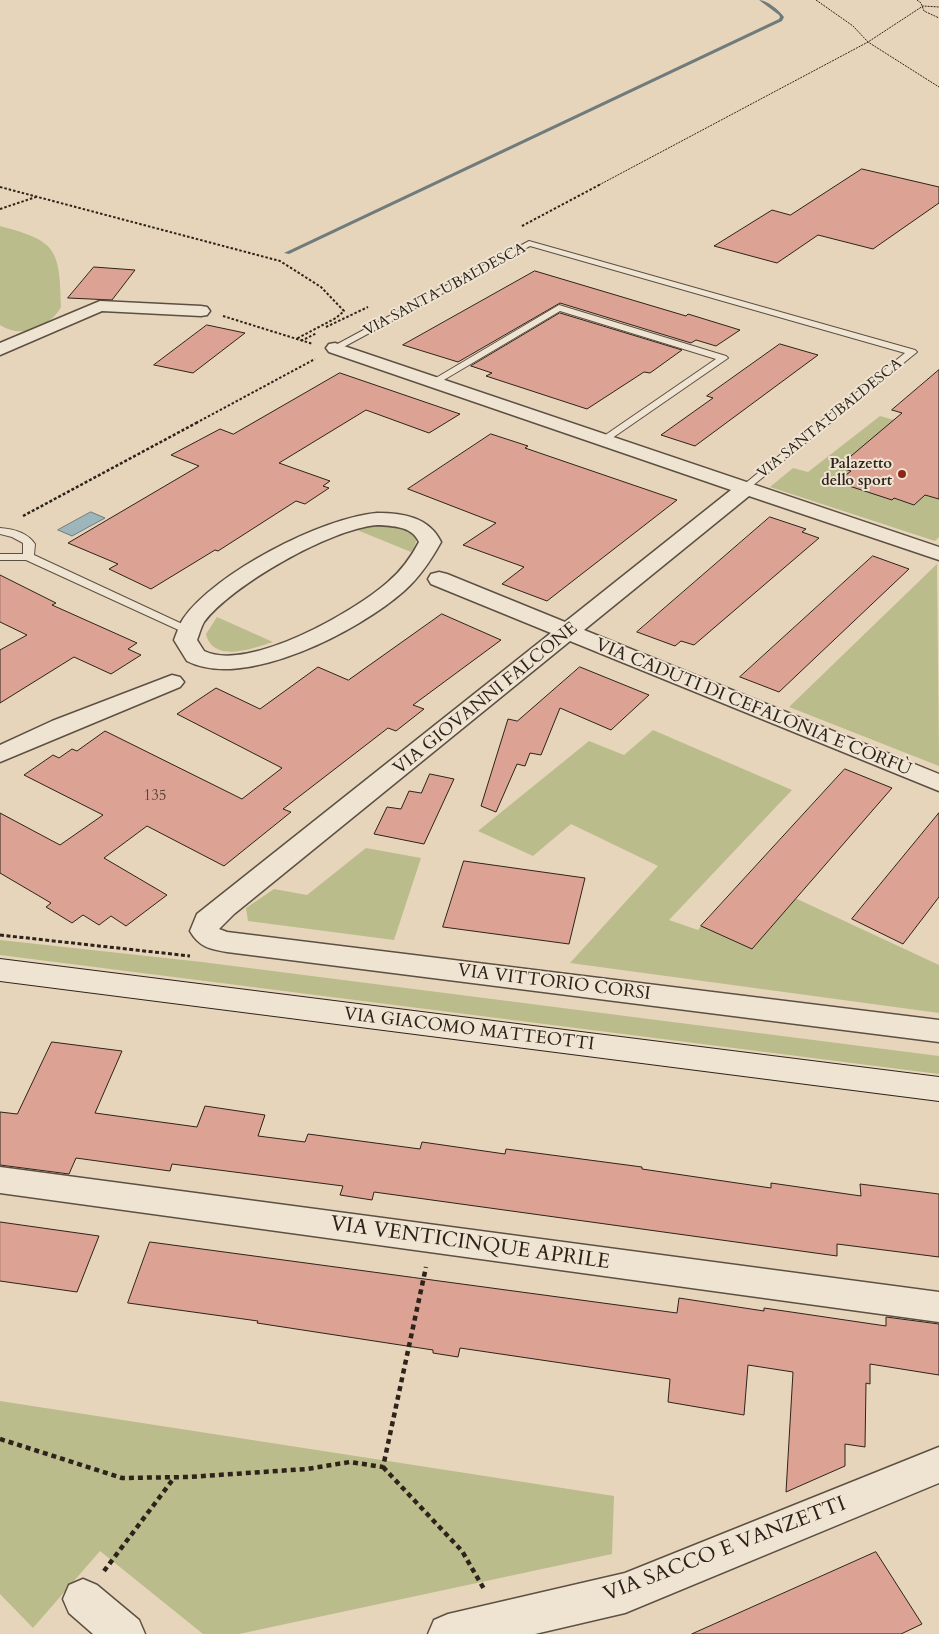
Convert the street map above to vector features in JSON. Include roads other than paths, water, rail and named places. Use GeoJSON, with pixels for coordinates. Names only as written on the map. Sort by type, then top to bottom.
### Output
{"type":"FeatureCollection","features":[{"type":"Feature","properties":{"kind":"main road","name":"VIA GIACOMO MATTEOTTI"},"geometry":{"type":"LineString","coordinates":[[0,970],[939,1089]]}},
{"type":"Feature","properties":{"kind":"street"},"geometry":{"type":"LineString","coordinates":[[0,350],[100,306],[201,311]]}},
{"type":"Feature","properties":{"kind":"street","name":"VIA SANTA UBALDESCA"},"geometry":{"type":"LineString","coordinates":[[335,348],[939,554]]}},
{"type":"Feature","properties":{"kind":"street","name":"VIA GIOVANNI FALCONE"},"geometry":{"type":"LineString","coordinates":[[224,907],[568,633],[746,488]]}},
{"type":"Feature","properties":{"kind":"street"},"geometry":{"type":"LineString","coordinates":[[172,682],[189,664],[187,638],[206,605],[253,571],[316,537],[342,526],[377,519],[406,522],[417,526],[428,536],[430,542],[422,558],[393,588],[363,611],[310,640],[248,661],[228,663],[209,661],[196,656],[187,638]]}},
{"type":"Feature","properties":{"kind":"street"},"geometry":{"type":"LineString","coordinates":[[422,558],[428,570],[440,579]]}},
{"type":"Feature","properties":{"kind":"street"},"geometry":{"type":"LineString","coordinates":[[393,588],[404,583],[440,579]]}},
{"type":"Feature","properties":{"kind":"street","name":"VIA CADUTI DI CEFALONIA E CORFÙ"},"geometry":{"type":"LineString","coordinates":[[440,579],[568,633],[939,783]]}},
{"type":"Feature","properties":{"kind":"street"},"geometry":{"type":"LineString","coordinates":[[0,754],[62,726],[172,682],[228,663]]}},
{"type":"Feature","properties":{"kind":"street","name":"VIA VITTORIO CORSI"},"geometry":{"type":"LineString","coordinates":[[224,907],[205,926],[206,935],[212,939],[939,1031]]}},
{"type":"Feature","properties":{"kind":"street","name":"VIA VENTICINQUE APRILE"},"geometry":{"type":"LineString","coordinates":[[0,1180],[939,1307]]}},
{"type":"Feature","properties":{"kind":"street","name":"VIA SACCO E VANZETTI"},"geometry":{"type":"LineString","coordinates":[[448,1634],[625,1592],[936,1472]]}},
{"type":"Feature","properties":{"kind":"street"},"geometry":{"type":"LineString","coordinates":[[83,1599],[125,1634]]}},
{"type":"Feature","properties":{"kind":"lane","name":"VIA SANTA UBALDESCA"},"geometry":{"type":"LineString","coordinates":[[335,348],[529,243],[912,352],[746,488]]}},
{"type":"Feature","properties":{"kind":"lane"},"geometry":{"type":"LineString","coordinates":[[434,382],[559,308],[723,358],[605,440]]}},
{"type":"Feature","properties":{"kind":"lane"},"geometry":{"type":"LineString","coordinates":[[0,531],[8,532],[25,540],[29,546],[28,557]]}},
{"type":"Feature","properties":{"kind":"lane"},"geometry":{"type":"LineString","coordinates":[[0,557],[28,557],[187,638]]}},
{"type":"Feature","properties":{"kind":"water"},"geometry":{"type":"Polygon","coordinates":[[[91,512],[105,518],[72,536],[58,530],[91,512]]]}},
{"type":"Feature","properties":{"kind":"waterway"},"geometry":{"type":"LineString","coordinates":[[287,253],[781,20],[780,14],[761,0]]}},
{"type":"Feature","properties":{"kind":"place","name":"Palazetto dello sport"},"geometry":{"type":"Point","coordinates":[902,474]}}]}
